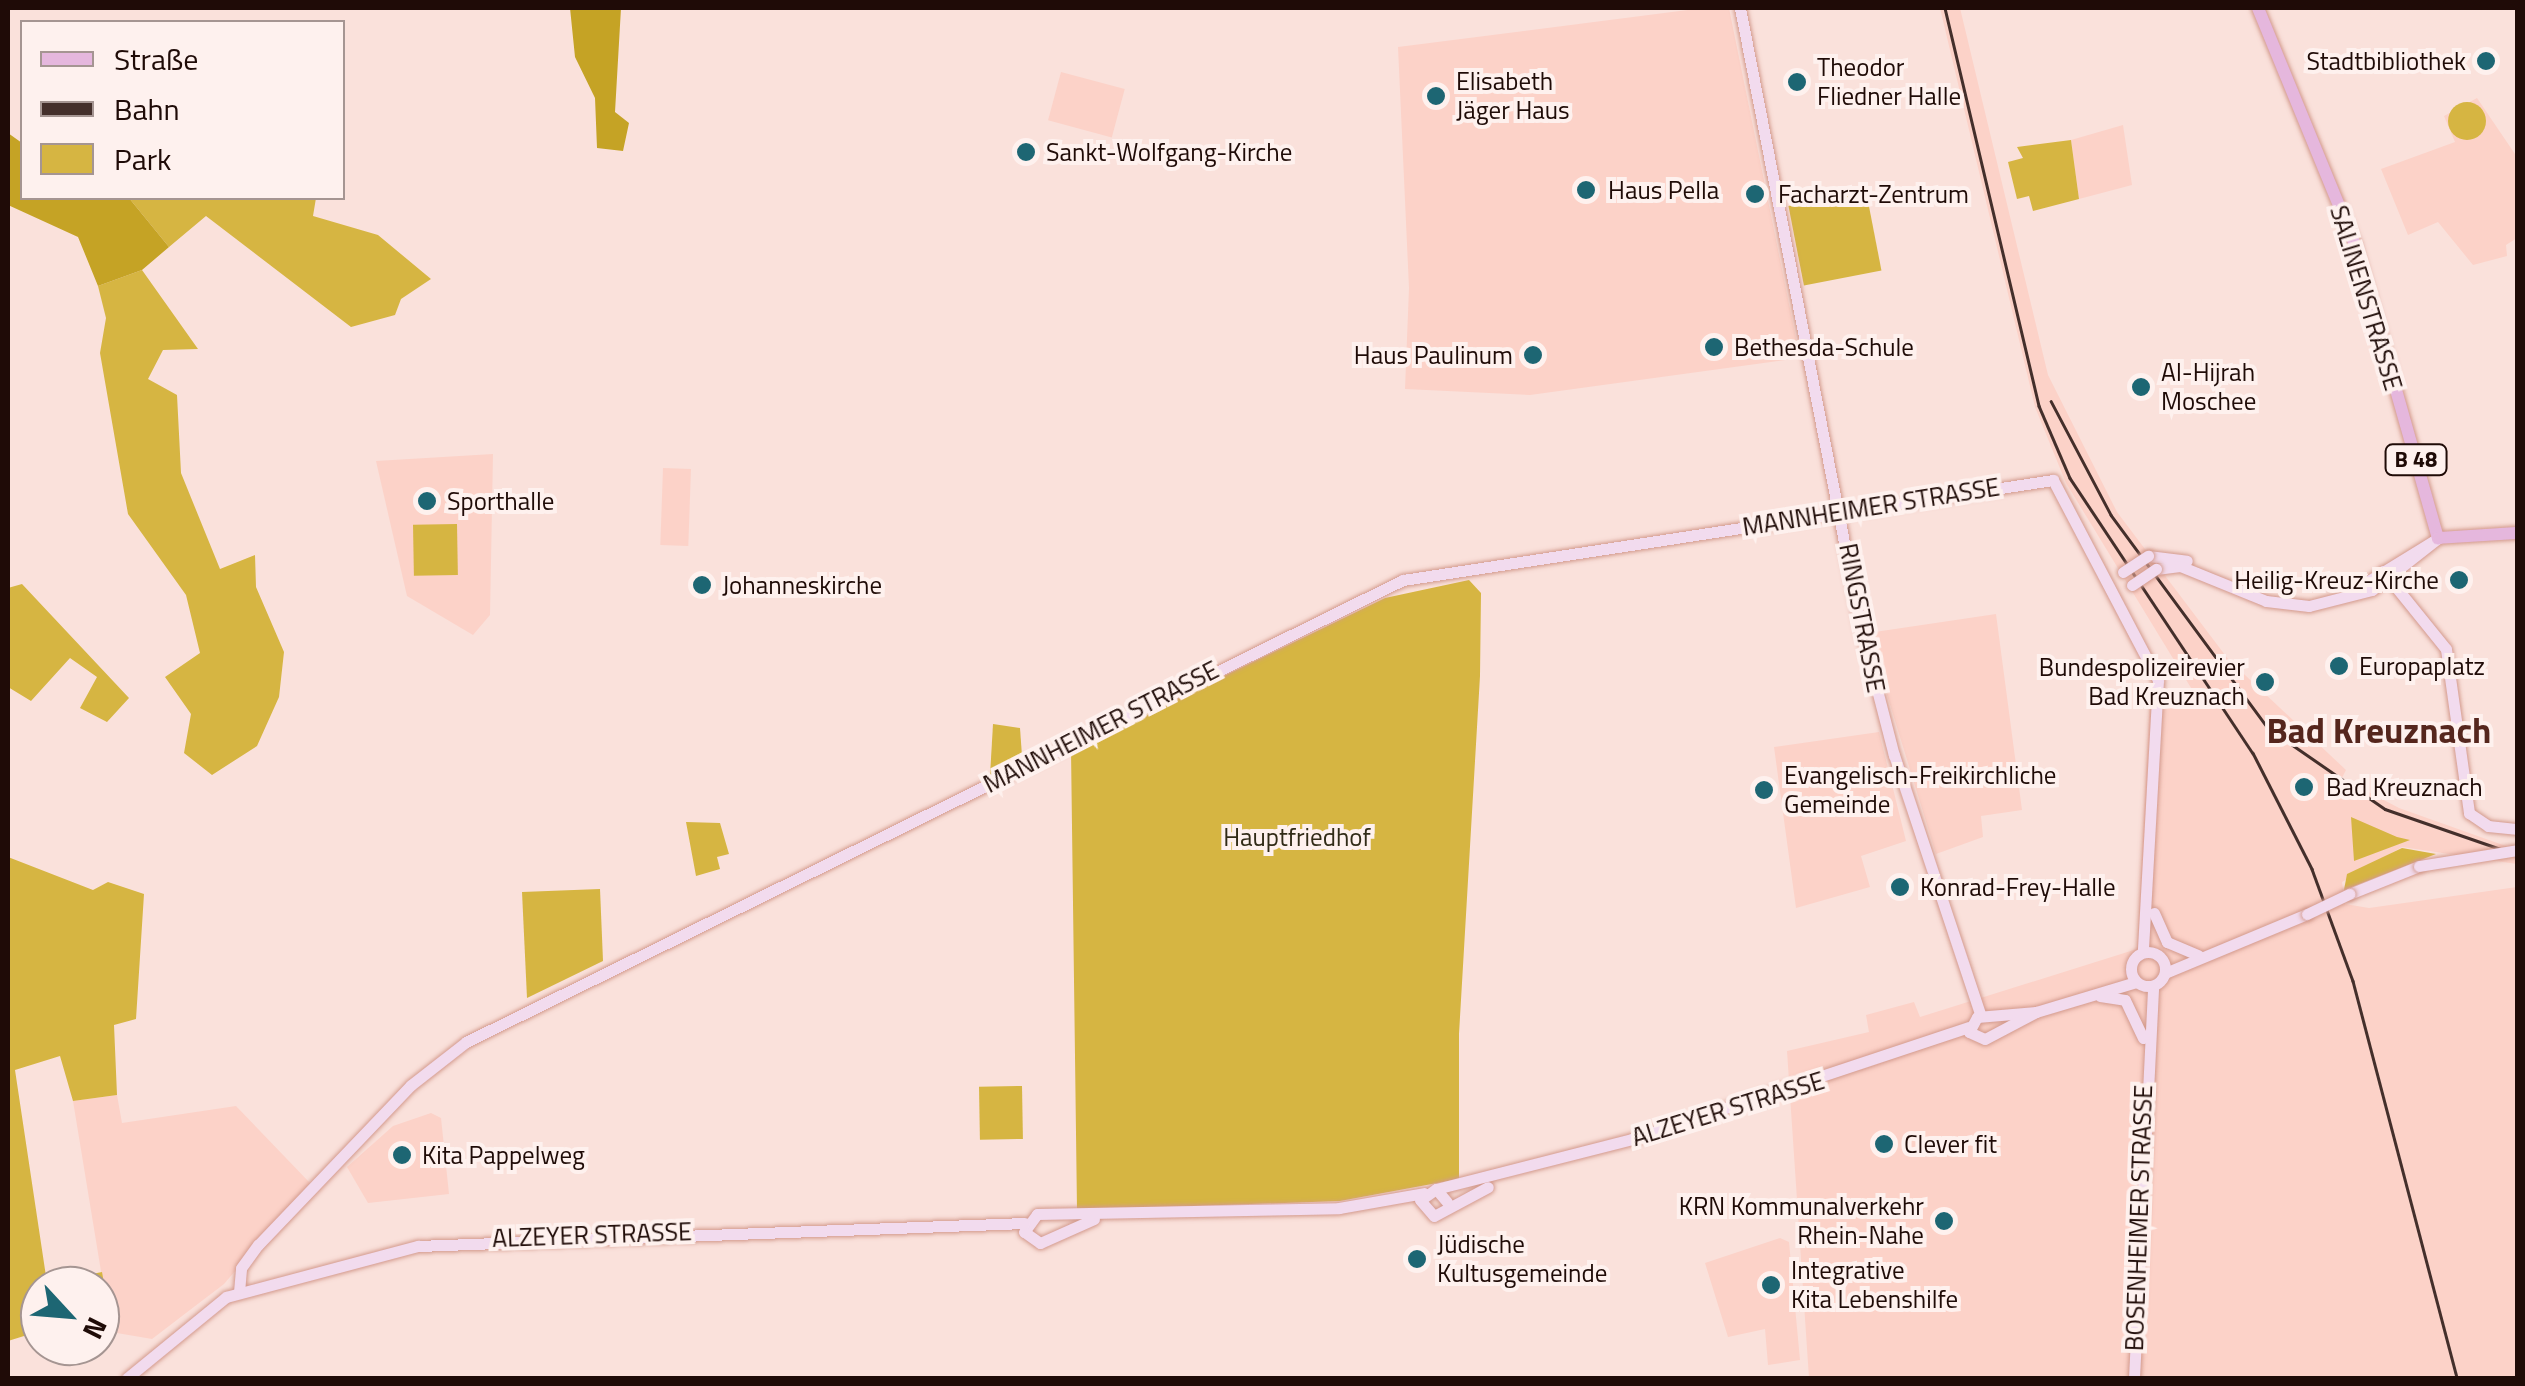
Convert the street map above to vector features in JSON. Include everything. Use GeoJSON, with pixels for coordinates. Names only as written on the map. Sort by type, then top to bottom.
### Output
{"type":"FeatureCollection","features":[{"type":"Feature","properties":{"kind":"main road","name":"SALINENSTRASSE"},"geometry":{"type":"LineString","coordinates":[[2258,8],[2355,245],[2440,541]]}},
{"type":"Feature","properties":{"kind":"main road"},"geometry":{"type":"LineString","coordinates":[[2440,541],[2518,533]]}},
{"type":"Feature","properties":{"kind":"street","name":"RINGSTRASSE"},"geometry":{"type":"LineString","coordinates":[[1740,8],[1880,704],[1979,1025]]}},
{"type":"Feature","properties":{"kind":"street","name":"MANNHEIMER STRASSE"},"geometry":{"type":"LineString","coordinates":[[245,1261],[411,1084],[466,1042],[1390,584],[2046,478],[2066,502],[2087,556],[2112,585]]}},
{"type":"Feature","properties":{"kind":"street"},"geometry":{"type":"LineString","coordinates":[[2120,600],[2132,585],[2156,570],[2176,565],[2282,606],[2337,599],[2388,577],[2440,541]]}},
{"type":"Feature","properties":{"kind":"street"},"geometry":{"type":"LineString","coordinates":[[2112,585],[2123,572],[2148,556],[2182,559],[2226,583]]}},
{"type":"Feature","properties":{"kind":"street"},"geometry":{"type":"LineString","coordinates":[[2388,577],[2446,649],[2460,786],[2478,821],[2518,829]]}},
{"type":"Feature","properties":{"kind":"street"},"geometry":{"type":"LineString","coordinates":[[2112,585],[2132,585]]}},
{"type":"Feature","properties":{"kind":"street"},"geometry":{"type":"LineString","coordinates":[[2112,585],[2158,680],[2150,893],[2157,960]]}},
{"type":"Feature","properties":{"kind":"street"},"geometry":{"type":"LineString","coordinates":[[2157,960],[2198,955],[2266,931],[2419,866],[2518,850]]}},
{"type":"Feature","properties":{"kind":"street"},"geometry":{"type":"LineString","coordinates":[[2141,981],[2157,960],[2150,893]]}},
{"type":"Feature","properties":{"kind":"street"},"geometry":{"type":"LineString","coordinates":[[2154,914],[2167,942],[2198,955]]}},
{"type":"Feature","properties":{"kind":"street"},"geometry":{"type":"LineString","coordinates":[[2141,981],[2157,960],[2266,931]]}},
{"type":"Feature","properties":{"kind":"street","name":"ALZEYER STRASSE"},"geometry":{"type":"LineString","coordinates":[[1025,1229],[1037,1214],[1048,1219],[1094,1219],[1378,1204],[1421,1208],[1434,1216],[1447,1202],[1544,1166],[1979,1025],[2141,981]]}},
{"type":"Feature","properties":{"kind":"street","name":"BOSENHEIMER STRASSE"},"geometry":{"type":"LineString","coordinates":[[2141,981],[2145,1057]]}},
{"type":"Feature","properties":{"kind":"street","name":"BOSENHEIMER STRASSE"},"geometry":{"type":"LineString","coordinates":[[2134,1378],[2145,1057],[2141,981]]}},
{"type":"Feature","properties":{"kind":"street"},"geometry":{"type":"LineString","coordinates":[[2076,998],[2125,1000],[2143,1038]]}},
{"type":"Feature","properties":{"kind":"street","name":"ALZEYER STRASSE"},"geometry":{"type":"LineString","coordinates":[[1378,1204],[1544,1166]]}},
{"type":"Feature","properties":{"kind":"street"},"geometry":{"type":"LineString","coordinates":[[1421,1208],[1430,1191],[1447,1202]]}},
{"type":"Feature","properties":{"kind":"street"},"geometry":{"type":"LineString","coordinates":[[1048,1219],[1051,1234]]}},
{"type":"Feature","properties":{"kind":"street","name":"ALZEYER STRASSE"},"geometry":{"type":"LineString","coordinates":[[127,1378],[206,1308],[258,1286],[380,1254],[474,1240],[989,1224],[1025,1229],[1037,1243],[1094,1219]]}},
{"type":"Feature","properties":{"kind":"street"},"geometry":{"type":"LineString","coordinates":[[245,1261],[246,1279],[258,1286]]}},
{"type":"Feature","properties":{"kind":"street"},"geometry":{"type":"LineString","coordinates":[[239,1292],[245,1261]]}},
{"type":"Feature","properties":{"kind":"shaded area"},"geometry":{"type":"Polygon","coordinates":[[[570,8],[621,8],[615,112],[629,123],[623,151],[597,148],[595,98],[575,57],[570,8]]]}},
{"type":"Feature","properties":{"kind":"shaded area","name":"Haus Pella"},"geometry":{"type":"Polygon","coordinates":[[[1703,8],[1729,8],[1800,358],[1530,395],[1405,389],[1409,288],[1398,47],[1703,8]]]}},
{"type":"Feature","properties":{"kind":"shaded area"},"geometry":{"type":"Polygon","coordinates":[[[1940,8],[1960,8],[2048,375],[2117,512],[2228,659],[2346,770],[2342,778],[2399,808],[2517,850],[2517,864],[2402,847],[2342,882],[2345,904],[2369,908],[2517,887],[2517,1378],[1809,1378],[1787,1051],[1869,1032],[1866,1015],[1914,1002],[1920,1017],[2137,949],[2150,699],[2199,701],[2066,483],[2035,407],[1940,8]]]}},
{"type":"Feature","properties":{"kind":"shaded area"},"geometry":{"type":"Polygon","coordinates":[[[1061,72],[1125,89],[1112,137],[1048,120],[1061,72]]]}},
{"type":"Feature","properties":{"kind":"shaded area"},"geometry":{"type":"Polygon","coordinates":[[[2477,98],[2517,157],[2517,238],[2506,245],[2507,256],[2473,265],[2438,222],[2408,235],[2381,169],[2455,142],[2444,116],[2477,98]]]}},
{"type":"Feature","properties":{"kind":"shaded area"},"geometry":{"type":"Polygon","coordinates":[[[2123,125],[2132,185],[2079,199],[2071,140],[2123,125]]]}},
{"type":"Feature","properties":{"kind":"shaded area"},"geometry":{"type":"Polygon","coordinates":[[[8,133],[20,142],[20,200],[131,200],[169,247],[142,270],[98,286],[78,237],[8,205],[8,133]]]}},
{"type":"Feature","properties":{"kind":"shaded area"},"geometry":{"type":"Polygon","coordinates":[[[493,454],[490,615],[473,635],[407,596],[376,461],[493,454]]]}},
{"type":"Feature","properties":{"kind":"shaded area"},"geometry":{"type":"Polygon","coordinates":[[[663,468],[691,469],[688,546],[660,545],[663,468]]]}},
{"type":"Feature","properties":{"kind":"shaded area"},"geometry":{"type":"Polygon","coordinates":[[[1996,614],[2022,810],[1981,816],[1983,837],[1936,854],[1868,633],[1996,614]]]}},
{"type":"Feature","properties":{"kind":"shaded area"},"geometry":{"type":"Polygon","coordinates":[[[1879,732],[1906,841],[1861,856],[1870,887],[1796,908],[1774,747],[1879,732]]]}},
{"type":"Feature","properties":{"kind":"shaded area"},"geometry":{"type":"Polygon","coordinates":[[[117,1095],[122,1123],[236,1106],[310,1183],[224,1284],[152,1339],[120,1334],[120,1266],[100,1266],[73,1101],[117,1095]]]}},
{"type":"Feature","properties":{"kind":"shaded area","name":"Kita Pappelweg"},"geometry":{"type":"Polygon","coordinates":[[[431,1113],[441,1118],[449,1194],[368,1203],[347,1167],[393,1126],[431,1113]]]}},
{"type":"Feature","properties":{"kind":"shaded area"},"geometry":{"type":"Polygon","coordinates":[[[1780,1238],[1789,1242],[1800,1360],[1768,1365],[1765,1329],[1728,1337],[1705,1263],[1780,1238]]]}},
{"type":"Feature","properties":{"kind":"green space"},"geometry":{"type":"Polygon","coordinates":[[[2467,102],[2480,108],[2486,121],[2480,134],[2467,140],[2454,134],[2448,121],[2454,108],[2467,102]]]}},
{"type":"Feature","properties":{"kind":"green space"},"geometry":{"type":"Polygon","coordinates":[[[2071,140],[2079,199],[2033,211],[2029,196],[2017,199],[2008,162],[2023,158],[2017,147],[2071,140]]]}},
{"type":"Feature","properties":{"kind":"green space"},"geometry":{"type":"Polygon","coordinates":[[[1866,191],[1881,271],[1804,286],[1788,206],[1866,191]]]}},
{"type":"Feature","properties":{"kind":"green space"},"geometry":{"type":"Polygon","coordinates":[[[131,200],[316,200],[313,216],[378,235],[431,279],[401,299],[395,315],[351,327],[206,216],[169,247],[131,200]]]}},
{"type":"Feature","properties":{"kind":"green space"},"geometry":{"type":"Polygon","coordinates":[[[142,270],[198,349],[163,350],[148,379],[177,395],[181,473],[220,569],[255,555],[256,587],[284,652],[279,697],[257,746],[212,775],[184,753],[191,714],[165,677],[200,653],[186,595],[128,514],[100,353],[106,318],[98,286],[142,270]]]}},
{"type":"Feature","properties":{"kind":"green space"},"geometry":{"type":"Polygon","coordinates":[[[457,524],[458,575],[414,576],[413,525],[457,524]]]}},
{"type":"Feature","properties":{"kind":"green space","name":"Hauptfriedhof"},"geometry":{"type":"Polygon","coordinates":[[[1469,580],[1481,593],[1480,676],[1459,1034],[1459,1179],[1340,1201],[1077,1210],[1071,750],[1385,598],[1469,580]]]}},
{"type":"Feature","properties":{"kind":"green space"},"geometry":{"type":"Polygon","coordinates":[[[22,584],[129,698],[107,722],[80,708],[97,677],[70,658],[31,701],[8,687],[8,588],[22,584]]]}},
{"type":"Feature","properties":{"kind":"green space"},"geometry":{"type":"Polygon","coordinates":[[[993,724],[1020,728],[1022,756],[990,776],[993,724]]]}},
{"type":"Feature","properties":{"kind":"green space"},"geometry":{"type":"Polygon","coordinates":[[[2351,817],[2397,837],[2410,840],[2354,861],[2351,817]]]}},
{"type":"Feature","properties":{"kind":"green space"},"geometry":{"type":"Polygon","coordinates":[[[686,822],[720,823],[729,854],[717,857],[720,869],[696,876],[686,822]]]}},
{"type":"Feature","properties":{"kind":"green space"},"geometry":{"type":"Polygon","coordinates":[[[2402,848],[2436,854],[2344,890],[2347,874],[2402,848]]]}},
{"type":"Feature","properties":{"kind":"green space"},"geometry":{"type":"Polygon","coordinates":[[[8,857],[93,890],[108,882],[144,894],[136,1019],[114,1025],[117,1095],[73,1101],[60,1056],[15,1070],[44,1266],[20,1266],[20,1337],[8,1341],[8,857]]]}},
{"type":"Feature","properties":{"kind":"green space"},"geometry":{"type":"Polygon","coordinates":[[[600,889],[603,961],[527,998],[522,892],[600,889]]]}},
{"type":"Feature","properties":{"kind":"green space"},"geometry":{"type":"Polygon","coordinates":[[[1022,1086],[1023,1139],[980,1140],[979,1087],[1022,1086]]]}},
{"type":"Feature","properties":{"kind":"railway"},"geometry":{"type":"LineString","coordinates":[[1945,8],[2039,406],[2070,478],[2253,753],[2312,869],[2353,981],[2457,1378]]}},
{"type":"Feature","properties":{"kind":"railway"},"geometry":{"type":"LineString","coordinates":[[2051,401],[2111,515],[2268,728],[2385,809],[2518,855]]}},
{"type":"Feature","properties":{"kind":"place","name":"Stadtbibliothek"},"geometry":{"type":"Point","coordinates":[2486,61]}},
{"type":"Feature","properties":{"kind":"place","name":"Theodor Fliedner Halle"},"geometry":{"type":"Point","coordinates":[1797,82]}},
{"type":"Feature","properties":{"kind":"place","name":"Elisabeth Jäger Haus"},"geometry":{"type":"Point","coordinates":[1436,96]}},
{"type":"Feature","properties":{"kind":"place","name":"Sankt-Wolfgang-Kirche"},"geometry":{"type":"Point","coordinates":[1026,152]}},
{"type":"Feature","properties":{"kind":"place","name":"Haus Pella"},"geometry":{"type":"Point","coordinates":[1586,190]}},
{"type":"Feature","properties":{"kind":"place","name":"Facharzt-Zentrum"},"geometry":{"type":"Point","coordinates":[1755,194]}},
{"type":"Feature","properties":{"kind":"place","name":"Bethesda-Schule"},"geometry":{"type":"Point","coordinates":[1714,347]}},
{"type":"Feature","properties":{"kind":"place","name":"Haus Paulinum"},"geometry":{"type":"Point","coordinates":[1533,355]}},
{"type":"Feature","properties":{"kind":"place","name":"Al-Hijrah Moschee"},"geometry":{"type":"Point","coordinates":[2141,387]}},
{"type":"Feature","properties":{"kind":"place","name":"Sporthalle"},"geometry":{"type":"Point","coordinates":[427,501]}},
{"type":"Feature","properties":{"kind":"place","name":"Heilig-Kreuz-Kirche"},"geometry":{"type":"Point","coordinates":[2459,580]}},
{"type":"Feature","properties":{"kind":"place","name":"Johanneskirche"},"geometry":{"type":"Point","coordinates":[702,585]}},
{"type":"Feature","properties":{"kind":"place","name":"Europaplatz"},"geometry":{"type":"Point","coordinates":[2339,666]}},
{"type":"Feature","properties":{"kind":"place","name":"Bundespolizeirevier Bad Kreuznach"},"geometry":{"type":"Point","coordinates":[2265,682]}},
{"type":"Feature","properties":{"kind":"place","name":"Bad Kreuznach"},"geometry":{"type":"Point","coordinates":[2304,787]}},
{"type":"Feature","properties":{"kind":"place","name":"Evangelisch-Freikirchliche Gemeinde"},"geometry":{"type":"Point","coordinates":[1764,790]}},
{"type":"Feature","properties":{"kind":"place","name":"Konrad-Frey-Halle"},"geometry":{"type":"Point","coordinates":[1900,887]}},
{"type":"Feature","properties":{"kind":"place","name":"Clever fit"},"geometry":{"type":"Point","coordinates":[1884,1144]}},
{"type":"Feature","properties":{"kind":"place","name":"Kita Pappelweg"},"geometry":{"type":"Point","coordinates":[402,1155]}},
{"type":"Feature","properties":{"kind":"place","name":"KRN Kommunalverkehr Rhein-Nahe"},"geometry":{"type":"Point","coordinates":[1944,1221]}},
{"type":"Feature","properties":{"kind":"place","name":"Jüdische Kultusgemeinde"},"geometry":{"type":"Point","coordinates":[1417,1259]}},
{"type":"Feature","properties":{"kind":"place","name":"Integrative Kita Lebenshilfe"},"geometry":{"type":"Point","coordinates":[1771,1285]}},
{"type":"Feature","properties":{"kind":"district","name":"Bad Kreuznach"},"geometry":{"type":"Point","coordinates":[2379,730]}}]}
